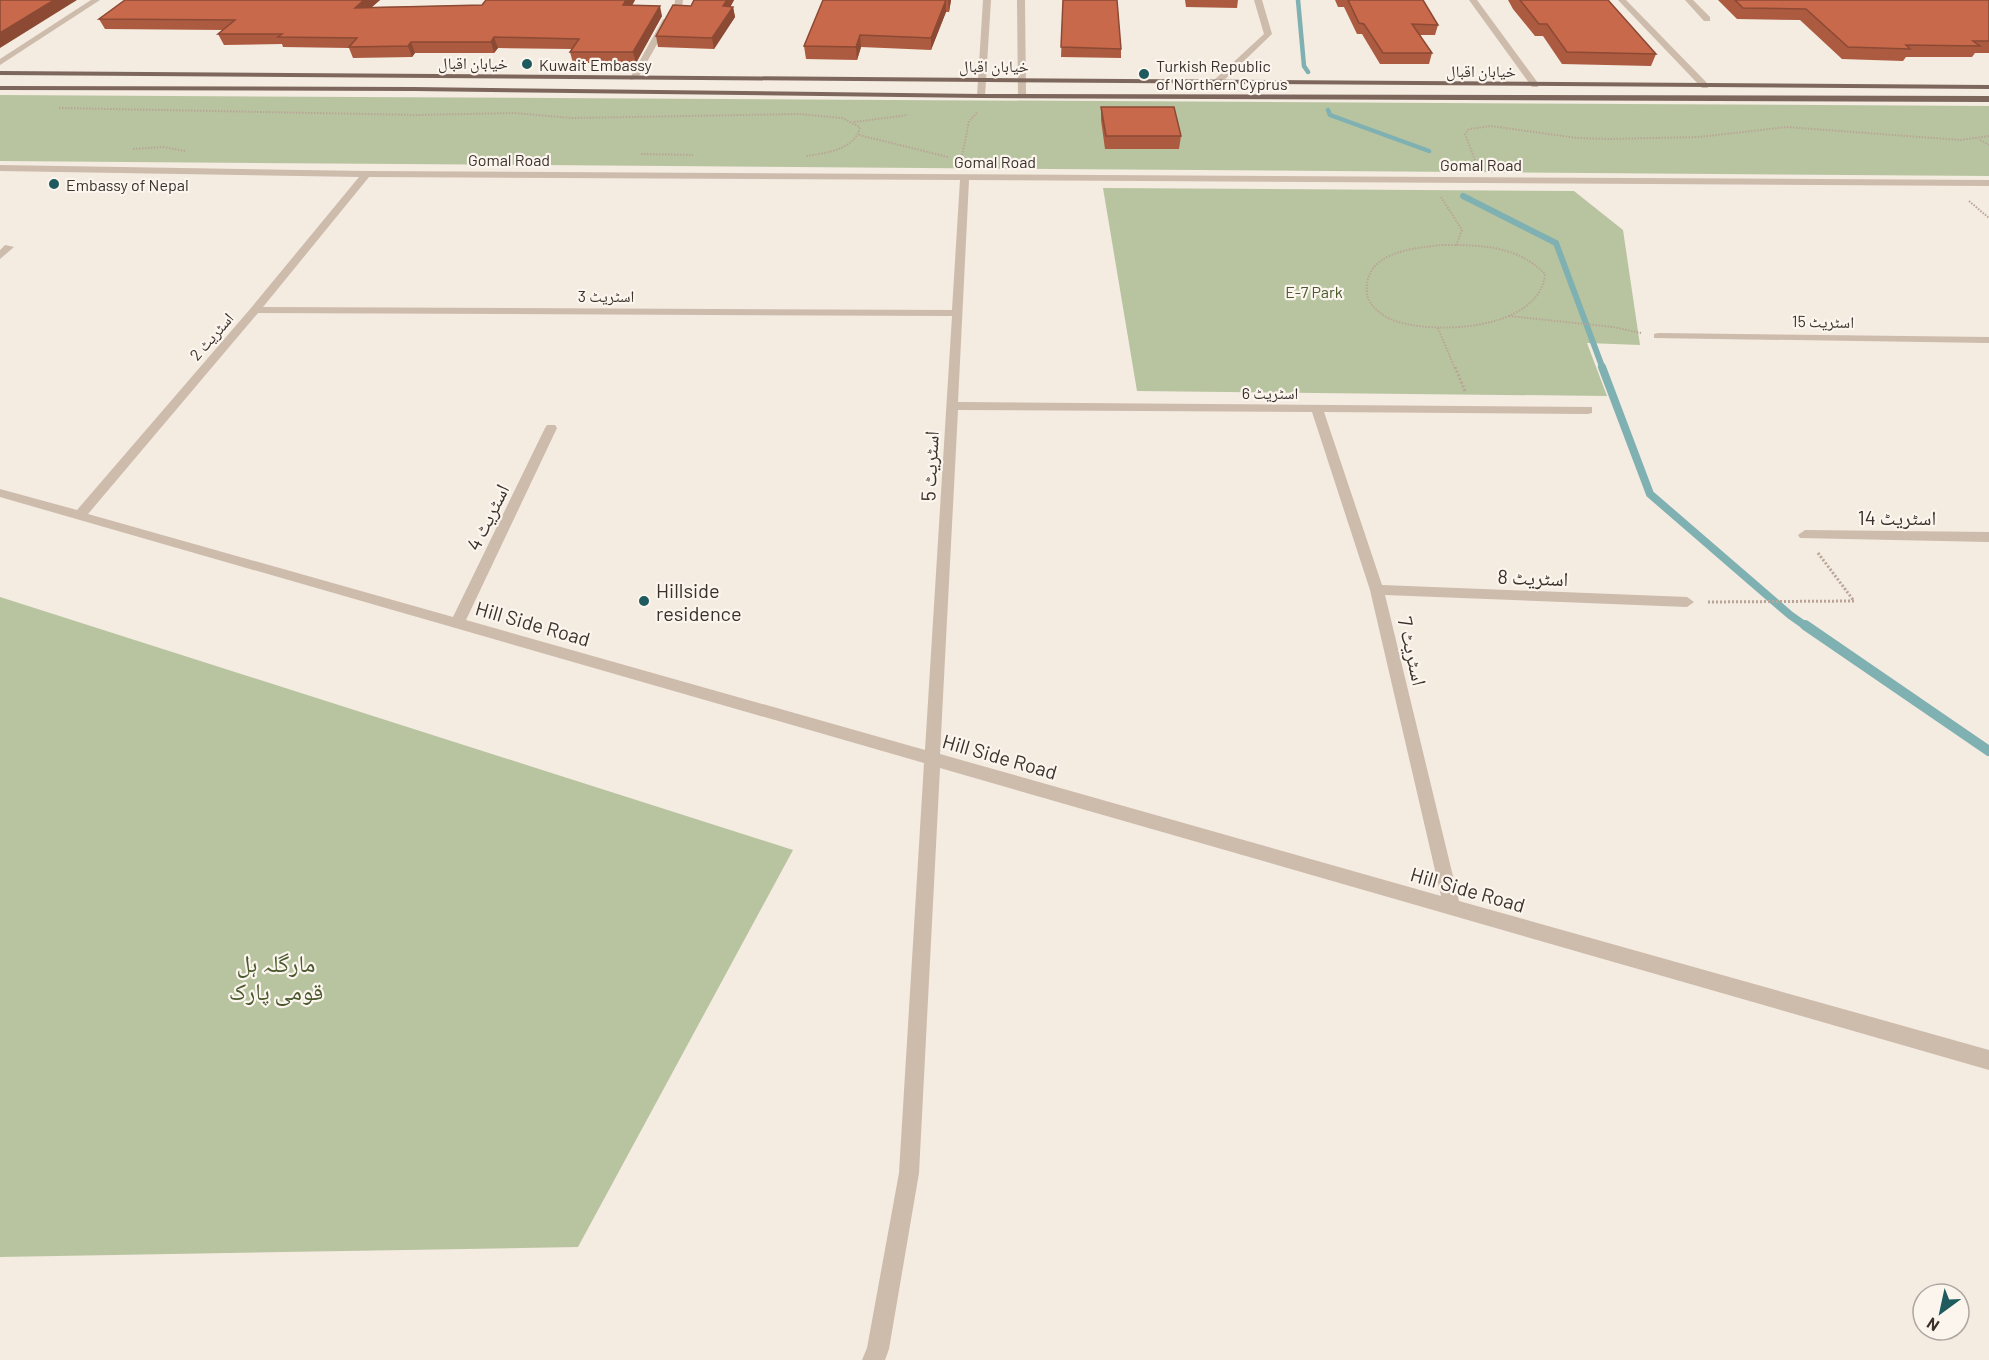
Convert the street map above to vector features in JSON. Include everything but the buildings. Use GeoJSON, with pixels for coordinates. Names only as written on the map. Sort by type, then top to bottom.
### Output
{"type":"FeatureCollection","features":[{"type":"Feature","properties":{"kind":"main road","name":"خیابان اقبال"},"geometry":{"type":"LineString","coordinates":[[0,73],[1989,87]]}},
{"type":"Feature","properties":{"kind":"main road","name":"خیابان اقبال"},"geometry":{"type":"LineString","coordinates":[[0,88],[414,89],[981,96],[1989,99]]}},
{"type":"Feature","properties":{"kind":"street"},"geometry":{"type":"LineString","coordinates":[[0,63],[96,0]]}},
{"type":"Feature","properties":{"kind":"street"},"geometry":{"type":"LineString","coordinates":[[678,10],[679,0]]}},
{"type":"Feature","properties":{"kind":"street"},"geometry":{"type":"LineString","coordinates":[[981,96],[984,81],[987,0]]}},
{"type":"Feature","properties":{"kind":"street"},"geometry":{"type":"LineString","coordinates":[[1021,0],[1022,96]]}},
{"type":"Feature","properties":{"kind":"street"},"geometry":{"type":"LineString","coordinates":[[1216,83],[1268,34],[1258,0]]}},
{"type":"Feature","properties":{"kind":"street"},"geometry":{"type":"LineString","coordinates":[[1473,0],[1535,85]]}},
{"type":"Feature","properties":{"kind":"street"},"geometry":{"type":"LineString","coordinates":[[1622,0],[1705,86]]}},
{"type":"Feature","properties":{"kind":"street"},"geometry":{"type":"LineString","coordinates":[[1689,0],[1707,19]]}},
{"type":"Feature","properties":{"kind":"street"},"geometry":{"type":"LineString","coordinates":[[634,78],[669,16]]}},
{"type":"Feature","properties":{"kind":"street","name":"Gomal Road"},"geometry":{"type":"LineString","coordinates":[[0,168],[366,174],[1989,183]]}},
{"type":"Feature","properties":{"kind":"street","name":"اسٹریٹ 2"},"geometry":{"type":"LineString","coordinates":[[79,516],[255,310],[366,174]]}},
{"type":"Feature","properties":{"kind":"street","name":"اسٹریٹ 5"},"geometry":{"type":"LineString","coordinates":[[873,1360],[878,1349],[909,1173],[965,176]]}},
{"type":"Feature","properties":{"kind":"street"},"geometry":{"type":"LineString","coordinates":[[0,256],[9,247]]}},
{"type":"Feature","properties":{"kind":"street","name":"اسٹریٹ 3"},"geometry":{"type":"LineString","coordinates":[[255,310],[958,313]]}},
{"type":"Feature","properties":{"kind":"street","name":"اسٹریٹ 15"},"geometry":{"type":"LineString","coordinates":[[1658,336],[1989,340]]}},
{"type":"Feature","properties":{"kind":"street","name":"اسٹریٹ 6"},"geometry":{"type":"LineString","coordinates":[[952,406],[1588,410]]}},
{"type":"Feature","properties":{"kind":"street","name":"اسٹریٹ 7"},"geometry":{"type":"LineString","coordinates":[[1317,408],[1377,591],[1452,907]]}},
{"type":"Feature","properties":{"kind":"street","name":"اسٹریٹ 4"},"geometry":{"type":"LineString","coordinates":[[457,623],[551,428]]}},
{"type":"Feature","properties":{"kind":"street","name":"Hill Side Road"},"geometry":{"type":"LineString","coordinates":[[0,493],[1989,1059]]}},
{"type":"Feature","properties":{"kind":"street","name":"اسٹریٹ 14"},"geometry":{"type":"LineString","coordinates":[[1805,535],[1989,537]]}},
{"type":"Feature","properties":{"kind":"street","name":"اسٹریٹ 8"},"geometry":{"type":"LineString","coordinates":[[1377,591],[1687,602]]}},
{"type":"Feature","properties":{"kind":"path"},"geometry":{"type":"LineString","coordinates":[[965,176],[960,160],[969,122],[977,114],[981,96]]}},
{"type":"Feature","properties":{"kind":"path"},"geometry":{"type":"LineString","coordinates":[[50,108],[417,115],[514,113],[572,118],[799,114],[854,122],[861,127],[855,140]]}},
{"type":"Feature","properties":{"kind":"path"},"geometry":{"type":"LineString","coordinates":[[1479,169],[1465,134],[1469,129],[1480,126],[1527,130],[1577,138],[1609,139],[1698,137],[1772,127],[1979,139],[1989,136]]}},
{"type":"Feature","properties":{"kind":"path"},"geometry":{"type":"LineString","coordinates":[[859,135],[951,157]]}},
{"type":"Feature","properties":{"kind":"path"},"geometry":{"type":"LineString","coordinates":[[1979,139],[1989,145]]}},
{"type":"Feature","properties":{"kind":"path"},"geometry":{"type":"LineString","coordinates":[[1430,179],[1462,230],[1456,246]]}},
{"type":"Feature","properties":{"kind":"path"},"geometry":{"type":"LineString","coordinates":[[1429,246],[1499,248],[1526,258],[1545,274],[1546,284],[1543,292],[1508,316],[1492,322],[1438,328],[1408,324],[1382,314],[1368,302],[1367,281],[1376,264],[1390,255],[1429,246]]}},
{"type":"Feature","properties":{"kind":"path"},"geometry":{"type":"LineString","coordinates":[[1508,316],[1613,327],[1658,336]]}},
{"type":"Feature","properties":{"kind":"path"},"geometry":{"type":"LineString","coordinates":[[1438,328],[1474,408]]}},
{"type":"Feature","properties":{"kind":"path"},"geometry":{"type":"LineString","coordinates":[[1687,602],[1854,601],[1805,535]]}},
{"type":"Feature","properties":{"kind":"green space"},"geometry":{"type":"Polygon","coordinates":[[[0,95],[1989,106],[1989,176],[0,161],[0,95]]]}},
{"type":"Feature","properties":{"kind":"green space","name":"E-7 Park"},"geometry":{"type":"Polygon","coordinates":[[[1103,188],[1574,191],[1623,230],[1640,345],[1587,343],[1607,396],[1137,391],[1103,188]]]}},
{"type":"Feature","properties":{"kind":"green space","name":"مارگلہ ہل قومی پارک"},"geometry":{"type":"Polygon","coordinates":[[[0,597],[793,850],[578,1247],[0,1257],[0,597]]]}},
{"type":"Feature","properties":{"kind":"waterway"},"geometry":{"type":"LineString","coordinates":[[1298,0],[1304,66],[1308,72]]}},
{"type":"Feature","properties":{"kind":"waterway"},"geometry":{"type":"LineString","coordinates":[[1328,110],[1330,115],[1429,151]]}},
{"type":"Feature","properties":{"kind":"waterway"},"geometry":{"type":"LineString","coordinates":[[1463,196],[1556,243],[1603,369]]}},
{"type":"Feature","properties":{"kind":"waterway"},"geometry":{"type":"LineString","coordinates":[[1602,367],[1650,494],[1790,615],[1807,627]]}},
{"type":"Feature","properties":{"kind":"waterway"},"geometry":{"type":"LineString","coordinates":[[1805,625],[1989,751]]}},
{"type":"Feature","properties":{"kind":"place","name":"Kuwait Embassy"},"geometry":{"type":"Point","coordinates":[527,64]}},
{"type":"Feature","properties":{"kind":"place","name":"Turkish Republic of Northern Cyprus"},"geometry":{"type":"Point","coordinates":[1144,74]}},
{"type":"Feature","properties":{"kind":"place","name":"Embassy of Nepal"},"geometry":{"type":"Point","coordinates":[54,184]}},
{"type":"Feature","properties":{"kind":"place","name":"Hillside residence"},"geometry":{"type":"Point","coordinates":[644,601]}}]}
